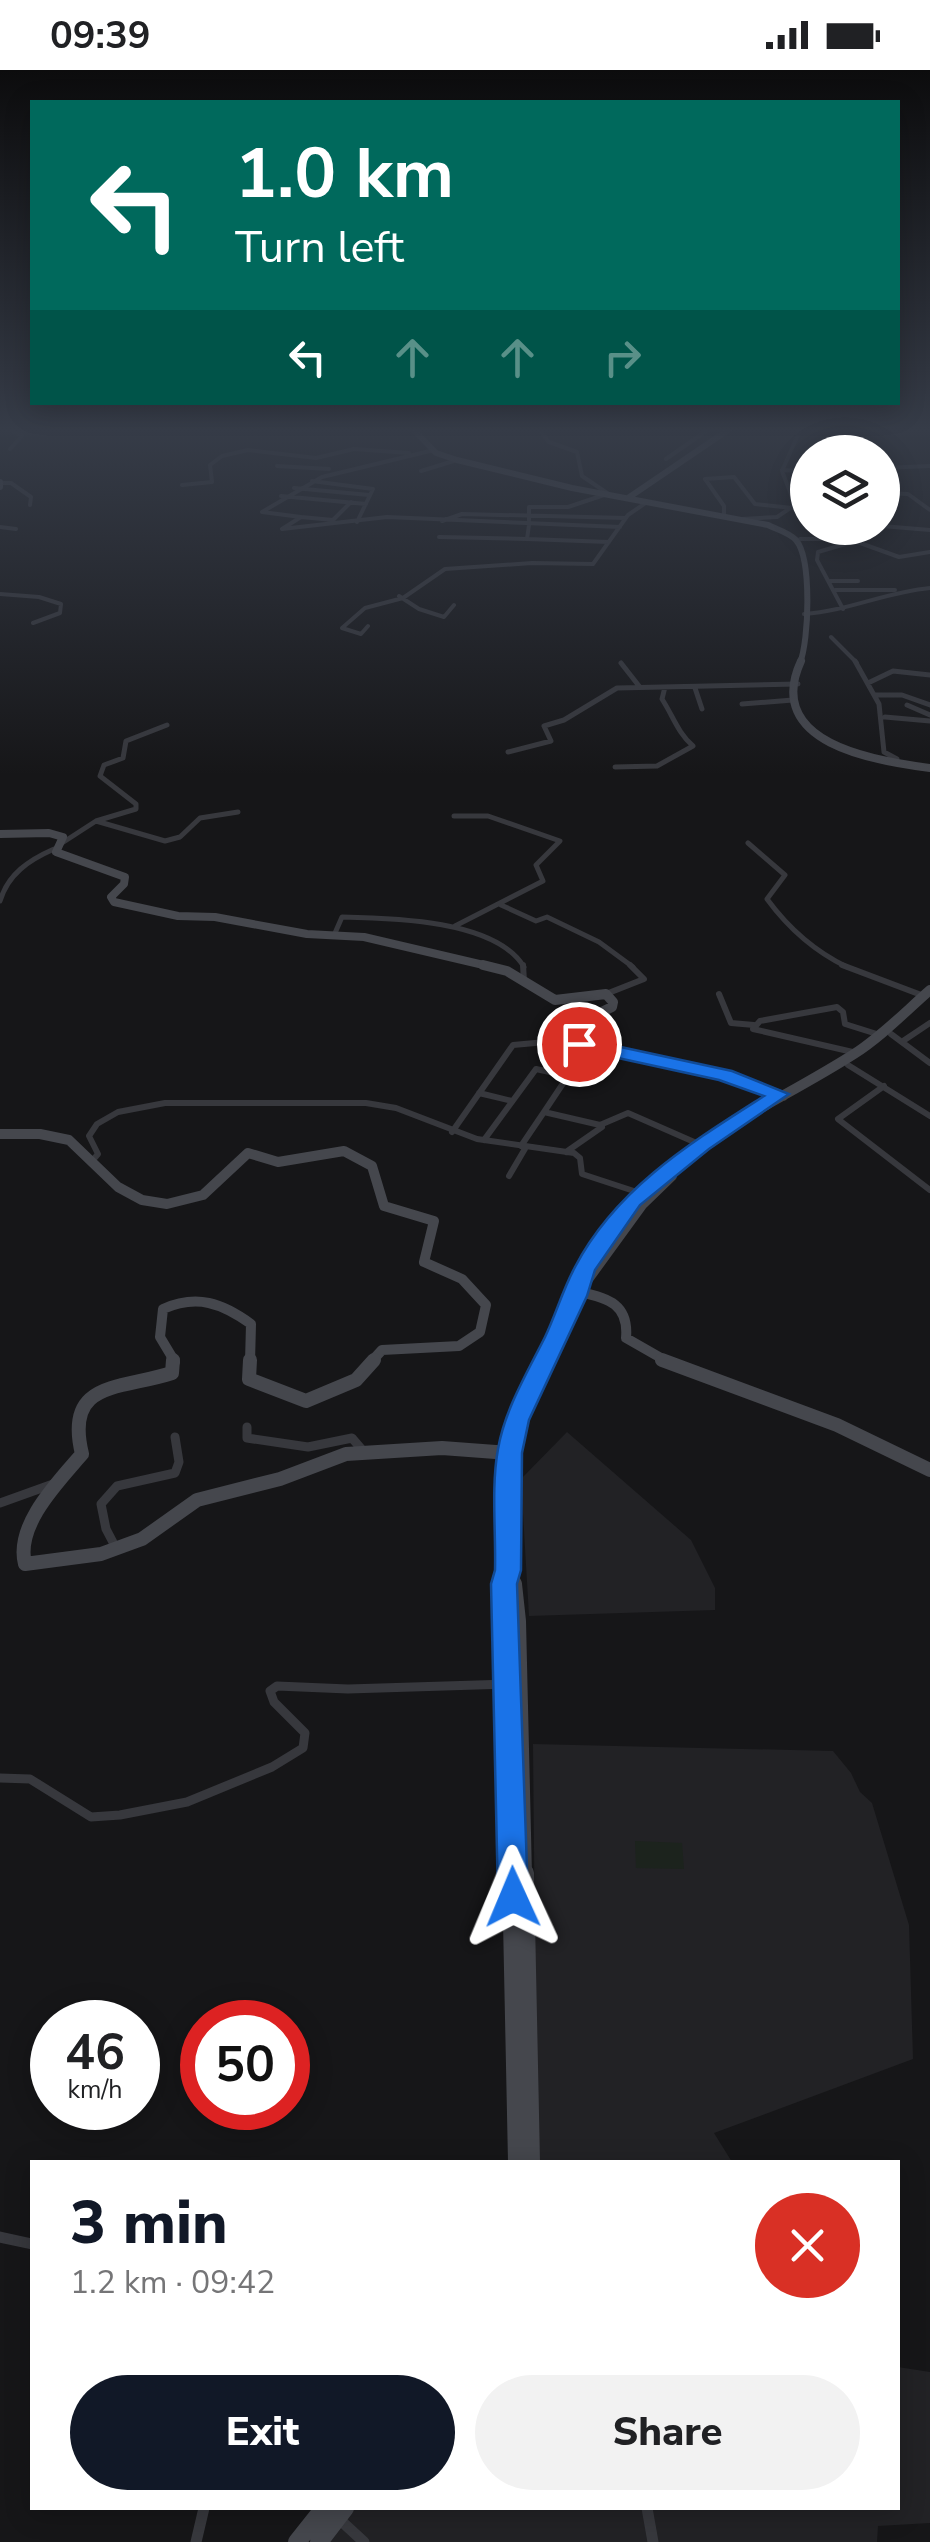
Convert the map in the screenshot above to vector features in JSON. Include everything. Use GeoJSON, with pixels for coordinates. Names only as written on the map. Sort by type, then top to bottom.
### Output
{"type":"FeatureCollection","features":[{"type":"Feature","properties":{"kind":"main road"},"geometry":{"type":"LineString","coordinates":[[799,543],[804,552],[806,614]]}},
{"type":"Feature","properties":{"kind":"main road"},"geometry":{"type":"LineString","coordinates":[[803,545],[808,556],[804,650],[794,700],[806,721],[831,744],[897,762]]}},
{"type":"Feature","properties":{"kind":"main road"},"geometry":{"type":"LineString","coordinates":[[795,683],[803,708],[833,741],[857,752],[930,767]]}},
{"type":"Feature","properties":{"kind":"main road"},"geometry":{"type":"LineString","coordinates":[[0,834],[63,837],[58,846],[62,855],[124,877],[124,884],[111,897],[114,902],[269,929],[336,933],[426,950],[507,971],[556,1000],[606,994],[613,1002],[612,1007],[600,1015],[586,1016],[581,1022],[579,1044],[725,1075],[783,1096]]}},
{"type":"Feature","properties":{"kind":"main road"},"geometry":{"type":"LineString","coordinates":[[645,1195],[783,1096],[848,1064],[928,995]]}},
{"type":"Feature","properties":{"kind":"main road"},"geometry":{"type":"LineString","coordinates":[[531,2160],[504,1584],[508,1570],[510,1453],[517,1420],[578,1293],[645,1195],[702,1145],[886,1034]]}},
{"type":"Feature","properties":{"kind":"main road"},"geometry":{"type":"LineString","coordinates":[[0,1134],[48,1136],[76,1142],[131,1198],[166,1205],[210,1191],[234,1161],[248,1153],[278,1162],[330,1151],[357,1156],[372,1166],[384,1207],[392,1213],[417,1214],[434,1221],[424,1262],[439,1272],[450,1272],[475,1289],[486,1304],[486,1320],[480,1332],[460,1346],[379,1352],[356,1380],[306,1401],[249,1379],[251,1324],[212,1301],[184,1299],[163,1309],[158,1323],[160,1338],[175,1363],[172,1373],[141,1384],[104,1388],[85,1400],[77,1422],[82,1454],[53,1484],[21,1548],[24,1564],[39,1565],[116,1548],[158,1530],[198,1500],[364,1452],[442,1448],[510,1453]]}},
{"type":"Feature","properties":{"kind":"main road"},"geometry":{"type":"LineString","coordinates":[[578,1293],[605,1298],[626,1311],[626,1338],[660,1360],[837,1425],[930,1470]]}},
{"type":"Feature","properties":{"kind":"main road"},"geometry":{"type":"LineString","coordinates":[[508,1570],[516,1584],[519,1621],[517,2160]]}},
{"type":"Feature","properties":{"kind":"main road"},"geometry":{"type":"LineString","coordinates":[[297,2542],[336,2511]]}},
{"type":"Feature","properties":{"kind":"main road"},"geometry":{"type":"LineString","coordinates":[[318,2542],[336,2511]]}},
{"type":"Feature","properties":{"kind":"street"},"geometry":{"type":"LineString","coordinates":[[368,626],[360,634],[342,628],[365,608],[401,596],[445,569],[532,563],[589,566],[609,543]]}},
{"type":"Feature","properties":{"kind":"street"},"geometry":{"type":"LineString","coordinates":[[841,545],[818,552],[817,560],[842,608]]}},
{"type":"Feature","properties":{"kind":"street"},"geometry":{"type":"LineString","coordinates":[[869,545],[900,558],[918,558],[930,552]]}},
{"type":"Feature","properties":{"kind":"street"},"geometry":{"type":"LineString","coordinates":[[830,581],[858,581]]}},
{"type":"Feature","properties":{"kind":"street"},"geometry":{"type":"LineString","coordinates":[[835,590],[930,588]]}},
{"type":"Feature","properties":{"kind":"street"},"geometry":{"type":"LineString","coordinates":[[806,614],[900,591]]}},
{"type":"Feature","properties":{"kind":"street"},"geometry":{"type":"LineString","coordinates":[[0,594],[39,596],[61,604],[60,613],[33,624]]}},
{"type":"Feature","properties":{"kind":"street"},"geometry":{"type":"LineString","coordinates":[[401,596],[419,609],[444,617],[454,605]]}},
{"type":"Feature","properties":{"kind":"street"},"geometry":{"type":"LineString","coordinates":[[831,637],[854,659],[876,695],[885,718],[884,752],[897,762]]}},
{"type":"Feature","properties":{"kind":"street"},"geometry":{"type":"LineString","coordinates":[[621,664],[641,686]]}},
{"type":"Feature","properties":{"kind":"street"},"geometry":{"type":"LineString","coordinates":[[868,683],[894,671],[930,675]]}},
{"type":"Feature","properties":{"kind":"street"},"geometry":{"type":"LineString","coordinates":[[508,752],[551,741],[552,736],[544,726],[568,721],[605,693],[641,686],[696,688],[795,683]]}},
{"type":"Feature","properties":{"kind":"street"},"geometry":{"type":"LineString","coordinates":[[615,767],[637,769],[666,764],[693,746],[679,734],[678,722],[662,698],[664,688]]}},
{"type":"Feature","properties":{"kind":"street"},"geometry":{"type":"LineString","coordinates":[[696,688],[696,700],[702,709]]}},
{"type":"Feature","properties":{"kind":"street"},"geometry":{"type":"LineString","coordinates":[[876,695],[902,695],[930,705]]}},
{"type":"Feature","properties":{"kind":"street"},"geometry":{"type":"LineString","coordinates":[[742,704],[794,700]]}},
{"type":"Feature","properties":{"kind":"street"},"geometry":{"type":"LineString","coordinates":[[907,705],[930,718]]}},
{"type":"Feature","properties":{"kind":"street"},"geometry":{"type":"LineString","coordinates":[[885,718],[930,718]]}},
{"type":"Feature","properties":{"kind":"street"},"geometry":{"type":"LineString","coordinates":[[0,901],[5,884],[29,860],[96,821],[136,809],[136,804],[101,778],[104,765],[124,758],[126,741],[166,724]]}},
{"type":"Feature","properties":{"kind":"street"},"geometry":{"type":"LineString","coordinates":[[96,821],[165,841],[180,837],[200,818],[238,812]]}},
{"type":"Feature","properties":{"kind":"street"},"geometry":{"type":"LineString","coordinates":[[454,816],[488,816],[560,840],[536,866],[543,882],[456,926]]}},
{"type":"Feature","properties":{"kind":"street"},"geometry":{"type":"LineString","coordinates":[[748,843],[784,875],[767,899],[789,924],[846,970],[928,995]]}},
{"type":"Feature","properties":{"kind":"street"},"geometry":{"type":"LineString","coordinates":[[501,905],[536,921],[547,917],[570,926],[624,957],[644,979],[606,994]]}},
{"type":"Feature","properties":{"kind":"street"},"geometry":{"type":"LineString","coordinates":[[336,933],[342,916],[456,926],[518,954],[524,965],[524,982]]}},
{"type":"Feature","properties":{"kind":"street"},"geometry":{"type":"LineString","coordinates":[[719,994],[731,1024],[754,1025],[837,1007],[844,1012],[844,1024],[903,1041],[930,1063]]}},
{"type":"Feature","properties":{"kind":"street"},"geometry":{"type":"LineString","coordinates":[[903,1041],[930,1023]]}},
{"type":"Feature","properties":{"kind":"street"},"geometry":{"type":"LineString","coordinates":[[754,1025],[753,1029],[763,1034],[857,1052]]}},
{"type":"Feature","properties":{"kind":"street"},"geometry":{"type":"LineString","coordinates":[[604,1050],[607,1033]]}},
{"type":"Feature","properties":{"kind":"street"},"geometry":{"type":"LineString","coordinates":[[452,1132],[513,1046],[579,1039]]}},
{"type":"Feature","properties":{"kind":"street"},"geometry":{"type":"LineString","coordinates":[[848,1064],[930,1116]]}},
{"type":"Feature","properties":{"kind":"street"},"geometry":{"type":"LineString","coordinates":[[484,1140],[536,1069],[568,1076],[523,1146],[509,1176]]}},
{"type":"Feature","properties":{"kind":"street"},"geometry":{"type":"LineString","coordinates":[[884,1086],[838,1119],[930,1190]]}},
{"type":"Feature","properties":{"kind":"street"},"geometry":{"type":"LineString","coordinates":[[479,1093],[512,1101]]}},
{"type":"Feature","properties":{"kind":"street"},"geometry":{"type":"LineString","coordinates":[[92,1161],[98,1154],[89,1136],[96,1124],[118,1112],[165,1103],[366,1103],[396,1108],[452,1132],[484,1140],[566,1152],[580,1158],[582,1174],[645,1195]]}},
{"type":"Feature","properties":{"kind":"street"},"geometry":{"type":"LineString","coordinates":[[544,1112],[606,1124]]}},
{"type":"Feature","properties":{"kind":"street"},"geometry":{"type":"LineString","coordinates":[[566,1152],[628,1114],[702,1145]]}},
{"type":"Feature","properties":{"kind":"street"},"geometry":{"type":"LineString","coordinates":[[247,1426],[247,1438],[308,1447],[352,1438],[364,1452]]}},
{"type":"Feature","properties":{"kind":"street"},"geometry":{"type":"LineString","coordinates":[[116,1548],[106,1528],[101,1504],[117,1486],[175,1473],[179,1462],[175,1437]]}},
{"type":"Feature","properties":{"kind":"street"},"geometry":{"type":"LineString","coordinates":[[0,1503],[53,1484]]}},
{"type":"Feature","properties":{"kind":"street"},"geometry":{"type":"LineString","coordinates":[[0,1778],[30,1778],[92,1817],[156,1810],[187,1802],[272,1767],[303,1748],[305,1733],[274,1702],[270,1691],[276,1686],[348,1689],[509,1684]]}},
{"type":"Feature","properties":{"kind":"street"},"geometry":{"type":"LineString","coordinates":[[0,2237],[30,2244]]}},
{"type":"Feature","properties":{"kind":"street"},"geometry":{"type":"LineString","coordinates":[[196,2542],[204,2510]]}},
{"type":"Feature","properties":{"kind":"street"},"geometry":{"type":"LineString","coordinates":[[647,2510],[653,2542]]}},
{"type":"Feature","properties":{"kind":"street"},"geometry":{"type":"LineString","coordinates":[[336,2511],[364,2542]]}},
{"type":"Feature","properties":{"kind":"shaded area"},"geometry":{"type":"Polygon","coordinates":[[[567,1432],[691,1540],[715,1588],[715,1610],[529,1616],[521,1479],[567,1432]]]}},
{"type":"Feature","properties":{"kind":"shaded area"},"geometry":{"type":"Polygon","coordinates":[[[533,1744],[833,1751],[872,1803],[909,1925],[913,2059],[714,2133],[731,2160],[537,2160],[533,1744]]]}},
{"type":"Feature","properties":{"kind":"shaded area"},"geometry":{"type":"Polygon","coordinates":[[[635,1841],[682,1843],[684,1869],[636,1868],[635,1841]]]}},
{"type":"Feature","properties":{"kind":"shaded area"},"geometry":{"type":"Polygon","coordinates":[[[900,2367],[930,2372],[930,2523],[878,2526],[877,2542],[328,2542],[351,2510],[900,2510],[900,2367]]]}},
{"type":"Feature","properties":{"kind":"route"},"geometry":{"type":"LineString","coordinates":[[513,1897],[504,1584],[508,1570],[510,1453],[517,1420],[576,1296],[584,1270],[603,1237],[632,1201],[702,1145],[780,1094],[725,1075],[579,1044]]}}]}
